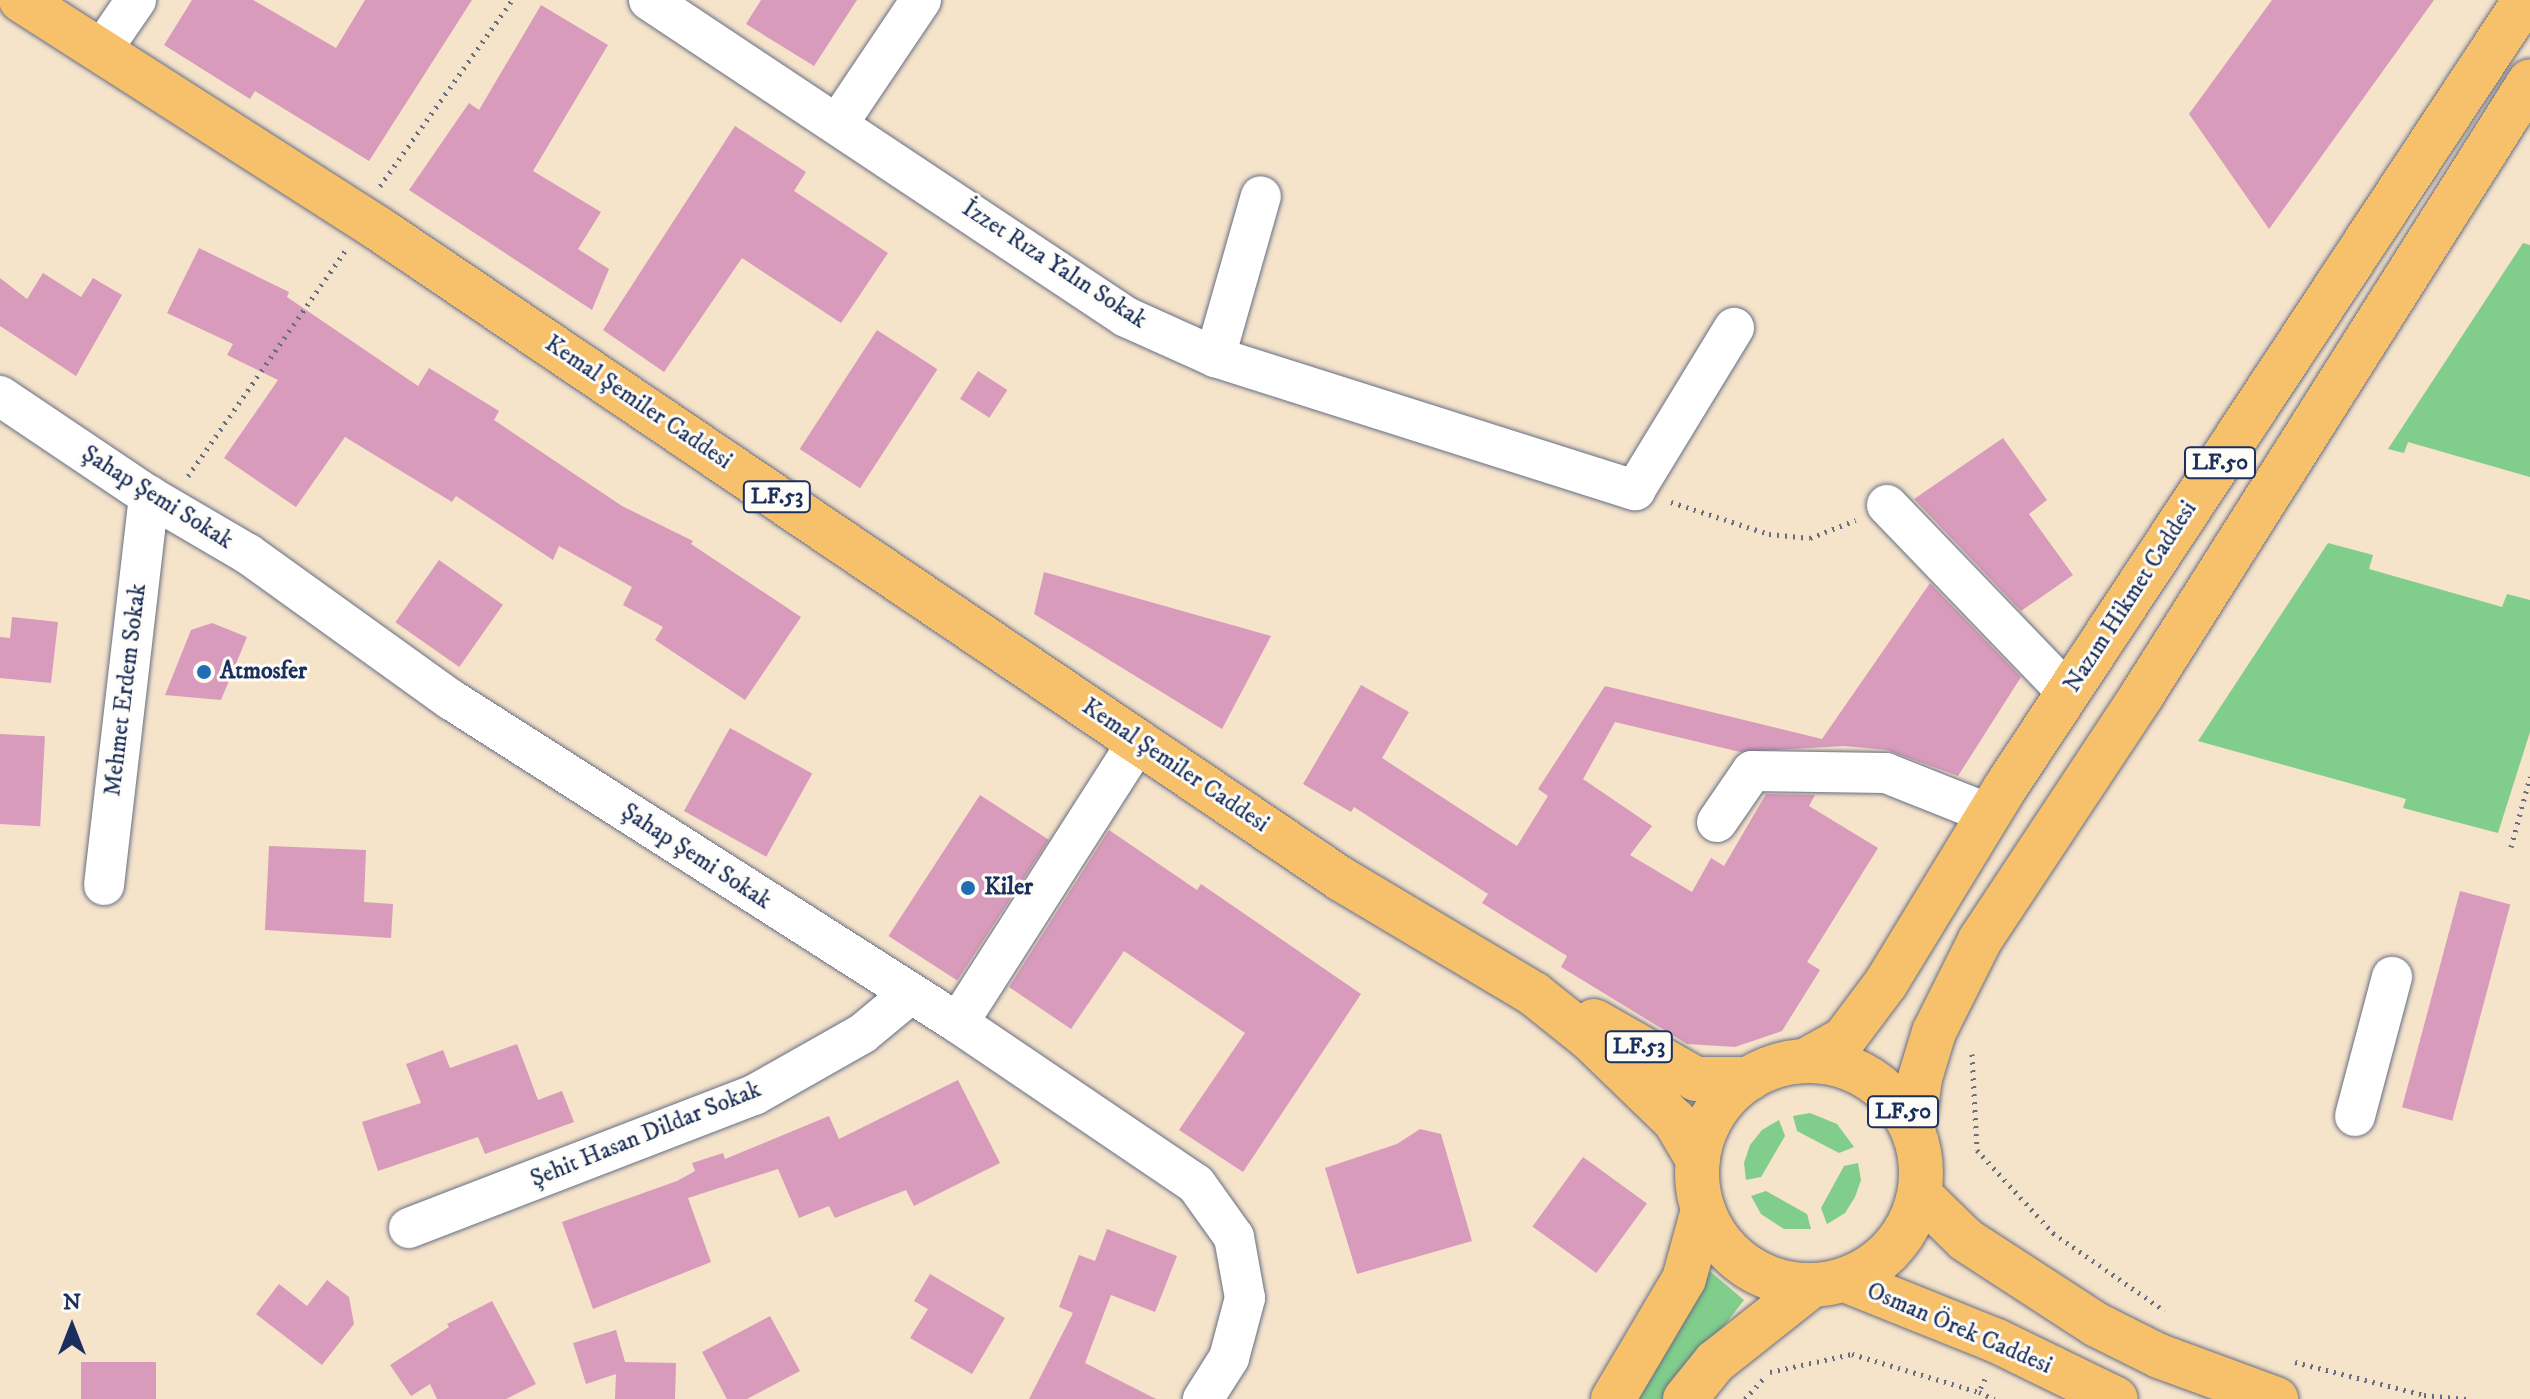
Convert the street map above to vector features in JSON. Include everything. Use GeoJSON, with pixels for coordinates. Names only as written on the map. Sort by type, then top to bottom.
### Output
{"type":"FeatureCollection","features":[{"type":"Feature","properties":{"kind":"main road","name":"Kemal Şemiler Caddesi"},"geometry":{"type":"LineString","coordinates":[[21,0],[362,219],[1341,879],[1534,994],[1597,1023],[1696,1079],[1749,1079]]}},
{"type":"Feature","properties":{"kind":"main road","name":"Nazım Hikmet Caddesi"},"geometry":{"type":"LineString","coordinates":[[1805,1061],[1851,1030],[1886,983],[1916,926],[2525,0]]}},
{"type":"Feature","properties":{"kind":"main road","name":"LF.50"},"geometry":{"type":"LineString","coordinates":[[1913,1130],[1920,1078],[1934,1032],[1980,940],[2142,695],[2530,81]]}},
{"type":"Feature","properties":{"kind":"main road","name":"Kemal Şemiler Caddesi"},"geometry":{"type":"LineString","coordinates":[[1534,994],[1589,1038],[1675,1121],[1698,1160]]}},
{"type":"Feature","properties":{"kind":"main road","name":"LF.50"},"geometry":{"type":"LineString","coordinates":[[1613,1399],[1684,1279],[1703,1210],[1698,1160],[1714,1113],[1749,1079],[1805,1061],[1832,1063],[1881,1087],[1913,1130],[1922,1162],[1920,1195],[1894,1248],[1872,1267],[1828,1283],[1715,1362],[1685,1399]]}},
{"type":"Feature","properties":{"kind":"main road"},"geometry":{"type":"LineString","coordinates":[[1920,1195],[1966,1240],[2097,1325],[2159,1356],[2277,1378]]}},
{"type":"Feature","properties":{"kind":"main road","name":"LF.50"},"geometry":{"type":"LineString","coordinates":[[1703,1210],[1733,1256],[1770,1278],[1828,1283]]}},
{"type":"Feature","properties":{"kind":"main road","name":"Osman Örek Caddesi"},"geometry":{"type":"LineString","coordinates":[[1828,1283],[1997,1341],[2116,1399]]}},
{"type":"Feature","properties":{"kind":"street"},"geometry":{"type":"LineString","coordinates":[[101,51],[136,0]]}},
{"type":"Feature","properties":{"kind":"street","name":"İzzet Rıza Yalın Sokak"},"geometry":{"type":"LineString","coordinates":[[649,0],[839,122],[1126,317],[1215,357],[1635,490]]}},
{"type":"Feature","properties":{"kind":"street"},"geometry":{"type":"LineString","coordinates":[[839,122],[921,0]]}},
{"type":"Feature","properties":{"kind":"street"},"geometry":{"type":"LineString","coordinates":[[1215,357],[1261,196]]}},
{"type":"Feature","properties":{"kind":"street"},"geometry":{"type":"LineString","coordinates":[[1635,490],[1734,328]]}},
{"type":"Feature","properties":{"kind":"street","name":"Şahap Şemi Sokak"},"geometry":{"type":"LineString","coordinates":[[0,396],[158,501],[248,554],[450,699],[958,1023],[1196,1184],[1234,1237],[1245,1298],[1229,1358],[1203,1399]]}},
{"type":"Feature","properties":{"kind":"street","name":"Mehmet Erdem Sokak"},"geometry":{"type":"LineString","coordinates":[[104,885],[158,501]]}},
{"type":"Feature","properties":{"kind":"street"},"geometry":{"type":"LineString","coordinates":[[1887,505],[2068,693]]}},
{"type":"Feature","properties":{"kind":"street"},"geometry":{"type":"LineString","coordinates":[[958,1023],[1138,741]]}},
{"type":"Feature","properties":{"kind":"street"},"geometry":{"type":"LineString","coordinates":[[1717,822],[1752,771],[1886,773],[1989,814]]}},
{"type":"Feature","properties":{"kind":"street"},"geometry":{"type":"LineString","coordinates":[[2355,1116],[2392,977]]}},
{"type":"Feature","properties":{"kind":"street","name":"Şehit Hasan Dildar Sokak"},"geometry":{"type":"LineString","coordinates":[[409,1228],[754,1095],[862,1034],[910,994]]}},
{"type":"Feature","properties":{"kind":"path"},"geometry":{"type":"LineString","coordinates":[[158,501],[362,219],[512,0]]}},
{"type":"Feature","properties":{"kind":"path"},"geometry":{"type":"LineString","coordinates":[[1635,490],[1769,534],[1810,538],[1887,505]]}},
{"type":"Feature","properties":{"kind":"path"},"geometry":{"type":"LineString","coordinates":[[2511,847],[2530,777]]}},
{"type":"Feature","properties":{"kind":"path"},"geometry":{"type":"LineString","coordinates":[[1973,1047],[1977,1150],[2053,1233],[2168,1313]]}},
{"type":"Feature","properties":{"kind":"path"},"geometry":{"type":"LineString","coordinates":[[1745,1399],[1770,1371],[1852,1354],[1994,1399]]}},
{"type":"Feature","properties":{"kind":"path"},"geometry":{"type":"LineString","coordinates":[[1979,1392],[1989,1369]]}},
{"type":"Feature","properties":{"kind":"path"},"geometry":{"type":"LineString","coordinates":[[2277,1378],[2466,1399]]}},
{"type":"Feature","properties":{"kind":"green space"},"geometry":{"type":"Polygon","coordinates":[[[2523,243],[2530,245],[2530,477],[2408,442],[2404,453],[2388,449],[2523,243]]]}},
{"type":"Feature","properties":{"kind":"green space"},"geometry":{"type":"Polygon","coordinates":[[[2328,543],[2373,555],[2369,569],[2502,607],[2507,594],[2530,600],[2530,732],[2498,833],[2403,808],[2406,799],[2198,741],[2328,543]]]}},
{"type":"Feature","properties":{"kind":"green space"},"geometry":{"type":"Polygon","coordinates":[[[1810,1113],[1837,1124],[1854,1147],[1839,1153],[1797,1131],[1793,1116],[1810,1113]]]}},
{"type":"Feature","properties":{"kind":"green space"},"geometry":{"type":"Polygon","coordinates":[[[1779,1120],[1785,1136],[1761,1177],[1746,1180],[1744,1163],[1750,1145],[1762,1130],[1779,1120]]]}},
{"type":"Feature","properties":{"kind":"green space"},"geometry":{"type":"Polygon","coordinates":[[[1858,1163],[1861,1180],[1855,1197],[1845,1213],[1827,1224],[1821,1208],[1844,1166],[1858,1163]]]}},
{"type":"Feature","properties":{"kind":"green space"},"geometry":{"type":"Polygon","coordinates":[[[1766,1191],[1807,1214],[1811,1229],[1784,1229],[1761,1214],[1751,1196],[1766,1191]]]}},
{"type":"Feature","properties":{"kind":"green space"},"geometry":{"type":"Polygon","coordinates":[[[1706,1268],[1744,1300],[1668,1399],[1636,1399],[1706,1268]]]}},
{"type":"Feature","properties":{"kind":"building"},"geometry":{"type":"Polygon","coordinates":[[[192,0],[253,0],[336,48],[365,0],[472,0],[369,161],[255,91],[250,99],[164,45],[192,0]]]}},
{"type":"Feature","properties":{"kind":"building"},"geometry":{"type":"Polygon","coordinates":[[[761,0],[857,0],[814,66],[746,24],[761,0]]]}},
{"type":"Feature","properties":{"kind":"building"},"geometry":{"type":"Polygon","coordinates":[[[2272,0],[2434,0],[2269,229],[2189,114],[2272,0]]]}},
{"type":"Feature","properties":{"kind":"building"},"geometry":{"type":"Polygon","coordinates":[[[541,5],[608,45],[533,171],[601,212],[578,249],[609,269],[592,310],[409,190],[469,103],[479,110],[541,5]]]}},
{"type":"Feature","properties":{"kind":"building"},"geometry":{"type":"Polygon","coordinates":[[[735,126],[806,172],[794,191],[888,253],[841,323],[742,258],[664,372],[603,330],[735,126]]]}},
{"type":"Feature","properties":{"kind":"building"},"geometry":{"type":"Polygon","coordinates":[[[199,248],[289,292],[287,297],[418,386],[429,368],[499,411],[494,420],[622,506],[693,541],[691,544],[801,617],[745,700],[655,640],[663,627],[623,605],[632,587],[559,546],[553,560],[456,496],[452,502],[345,437],[296,507],[224,458],[278,380],[227,355],[233,344],[167,313],[199,248]]]}},
{"type":"Feature","properties":{"kind":"building"},"geometry":{"type":"Polygon","coordinates":[[[43,273],[81,297],[93,278],[122,295],[76,376],[0,326],[0,278],[27,299],[43,273]]]}},
{"type":"Feature","properties":{"kind":"building"},"geometry":{"type":"Polygon","coordinates":[[[877,330],[937,369],[860,488],[800,449],[877,330]]]}},
{"type":"Feature","properties":{"kind":"building"},"geometry":{"type":"Polygon","coordinates":[[[978,371],[1007,390],[989,418],[960,399],[978,371]]]}},
{"type":"Feature","properties":{"kind":"building"},"geometry":{"type":"Polygon","coordinates":[[[2003,438],[2047,500],[2029,514],[2073,575],[2021,611],[1914,499],[2003,438]]]}},
{"type":"Feature","properties":{"kind":"building"},"geometry":{"type":"Polygon","coordinates":[[[439,560],[503,605],[459,667],[395,622],[439,560]]]}},
{"type":"Feature","properties":{"kind":"building"},"geometry":{"type":"Polygon","coordinates":[[[1044,572],[1271,636],[1222,729],[1034,614],[1044,572]]]}},
{"type":"Feature","properties":{"kind":"building"},"geometry":{"type":"Polygon","coordinates":[[[1930,583],[2021,677],[1958,776],[1887,750],[1844,746],[1740,752],[1615,722],[1583,779],[1652,826],[1630,855],[1692,892],[1711,858],[1724,866],[1766,794],[1815,795],[1809,806],[1878,848],[1807,962],[1820,970],[1782,1031],[1735,1047],[1687,1044],[1561,967],[1567,956],[1482,903],[1488,894],[1354,807],[1351,812],[1303,784],[1361,685],[1409,712],[1382,758],[1517,846],[1548,796],[1538,789],[1605,686],[1822,739],[1930,583]]]}},
{"type":"Feature","properties":{"kind":"building"},"geometry":{"type":"Polygon","coordinates":[[[12,617],[58,622],[51,683],[0,678],[0,637],[10,638],[12,617]]]}},
{"type":"Feature","properties":{"kind":"building","name":"Atmosfer"},"geometry":{"type":"Polygon","coordinates":[[[212,623],[247,637],[221,700],[165,695],[191,630],[212,623]]]}},
{"type":"Feature","properties":{"kind":"building"},"geometry":{"type":"Polygon","coordinates":[[[730,728],[812,774],[766,857],[684,811],[730,728]]]}},
{"type":"Feature","properties":{"kind":"building"},"geometry":{"type":"Polygon","coordinates":[[[0,734],[45,736],[40,826],[0,824],[0,734]]]}},
{"type":"Feature","properties":{"kind":"building","name":"Kiler"},"geometry":{"type":"Polygon","coordinates":[[[980,795],[1049,840],[957,981],[889,936],[980,795]]]}},
{"type":"Feature","properties":{"kind":"building"},"geometry":{"type":"Polygon","coordinates":[[[1109,830],[1197,890],[1201,884],[1361,994],[1243,1172],[1179,1130],[1245,1033],[1124,951],[1071,1029],[1009,987],[1109,830]]]}},
{"type":"Feature","properties":{"kind":"building"},"geometry":{"type":"Polygon","coordinates":[[[269,846],[366,850],[364,902],[393,904],[391,938],[265,930],[269,846]]]}},
{"type":"Feature","properties":{"kind":"building"},"geometry":{"type":"Polygon","coordinates":[[[2460,891],[2510,904],[2452,1121],[2402,1107],[2460,891]]]}},
{"type":"Feature","properties":{"kind":"building"},"geometry":{"type":"Polygon","coordinates":[[[517,1044],[538,1100],[562,1091],[574,1122],[485,1154],[478,1137],[378,1171],[362,1122],[421,1103],[406,1064],[443,1050],[450,1068],[517,1044]]]}},
{"type":"Feature","properties":{"kind":"building"},"geometry":{"type":"Polygon","coordinates":[[[958,1080],[1000,1163],[914,1206],[906,1190],[835,1218],[829,1206],[799,1218],[778,1169],[688,1198],[711,1262],[593,1309],[562,1222],[677,1181],[695,1171],[692,1163],[723,1153],[725,1159],[829,1116],[839,1139],[958,1080]]]}},
{"type":"Feature","properties":{"kind":"building"},"geometry":{"type":"Polygon","coordinates":[[[1420,1129],[1441,1134],[1472,1241],[1357,1274],[1325,1168],[1397,1144],[1420,1129]]]}},
{"type":"Feature","properties":{"kind":"building"},"geometry":{"type":"Polygon","coordinates":[[[1583,1157],[1647,1203],[1596,1273],[1532,1227],[1583,1157]]]}},
{"type":"Feature","properties":{"kind":"building"},"geometry":{"type":"Polygon","coordinates":[[[1107,1229],[1177,1256],[1155,1312],[1111,1295],[1085,1363],[1156,1399],[1029,1399],[1073,1313],[1059,1307],[1079,1255],[1095,1261],[1107,1229]]]}},
{"type":"Feature","properties":{"kind":"building"},"geometry":{"type":"Polygon","coordinates":[[[930,1274],[1005,1318],[972,1374],[910,1338],[928,1309],[914,1301],[930,1274]]]}},
{"type":"Feature","properties":{"kind":"building"},"geometry":{"type":"Polygon","coordinates":[[[327,1280],[349,1297],[354,1324],[322,1365],[256,1314],[279,1284],[307,1306],[327,1280]]]}},
{"type":"Feature","properties":{"kind":"building"},"geometry":{"type":"Polygon","coordinates":[[[492,1301],[536,1384],[506,1399],[437,1399],[430,1384],[411,1396],[390,1365],[449,1327],[447,1324],[492,1301]]]}},
{"type":"Feature","properties":{"kind":"building"},"geometry":{"type":"Polygon","coordinates":[[[770,1316],[800,1371],[747,1399],[727,1399],[702,1352],[770,1316]]]}},
{"type":"Feature","properties":{"kind":"building"},"geometry":{"type":"Polygon","coordinates":[[[616,1330],[625,1362],[676,1363],[675,1399],[615,1399],[616,1374],[586,1384],[573,1343],[616,1330]]]}},
{"type":"Feature","properties":{"kind":"building"},"geometry":{"type":"Polygon","coordinates":[[[81,1362],[156,1362],[156,1399],[81,1399],[81,1362]]]}},
{"type":"Feature","properties":{"kind":"place","name":"Atmosfer"},"geometry":{"type":"Point","coordinates":[204,672]}},
{"type":"Feature","properties":{"kind":"place","name":"Kiler"},"geometry":{"type":"Point","coordinates":[968,888]}}]}
